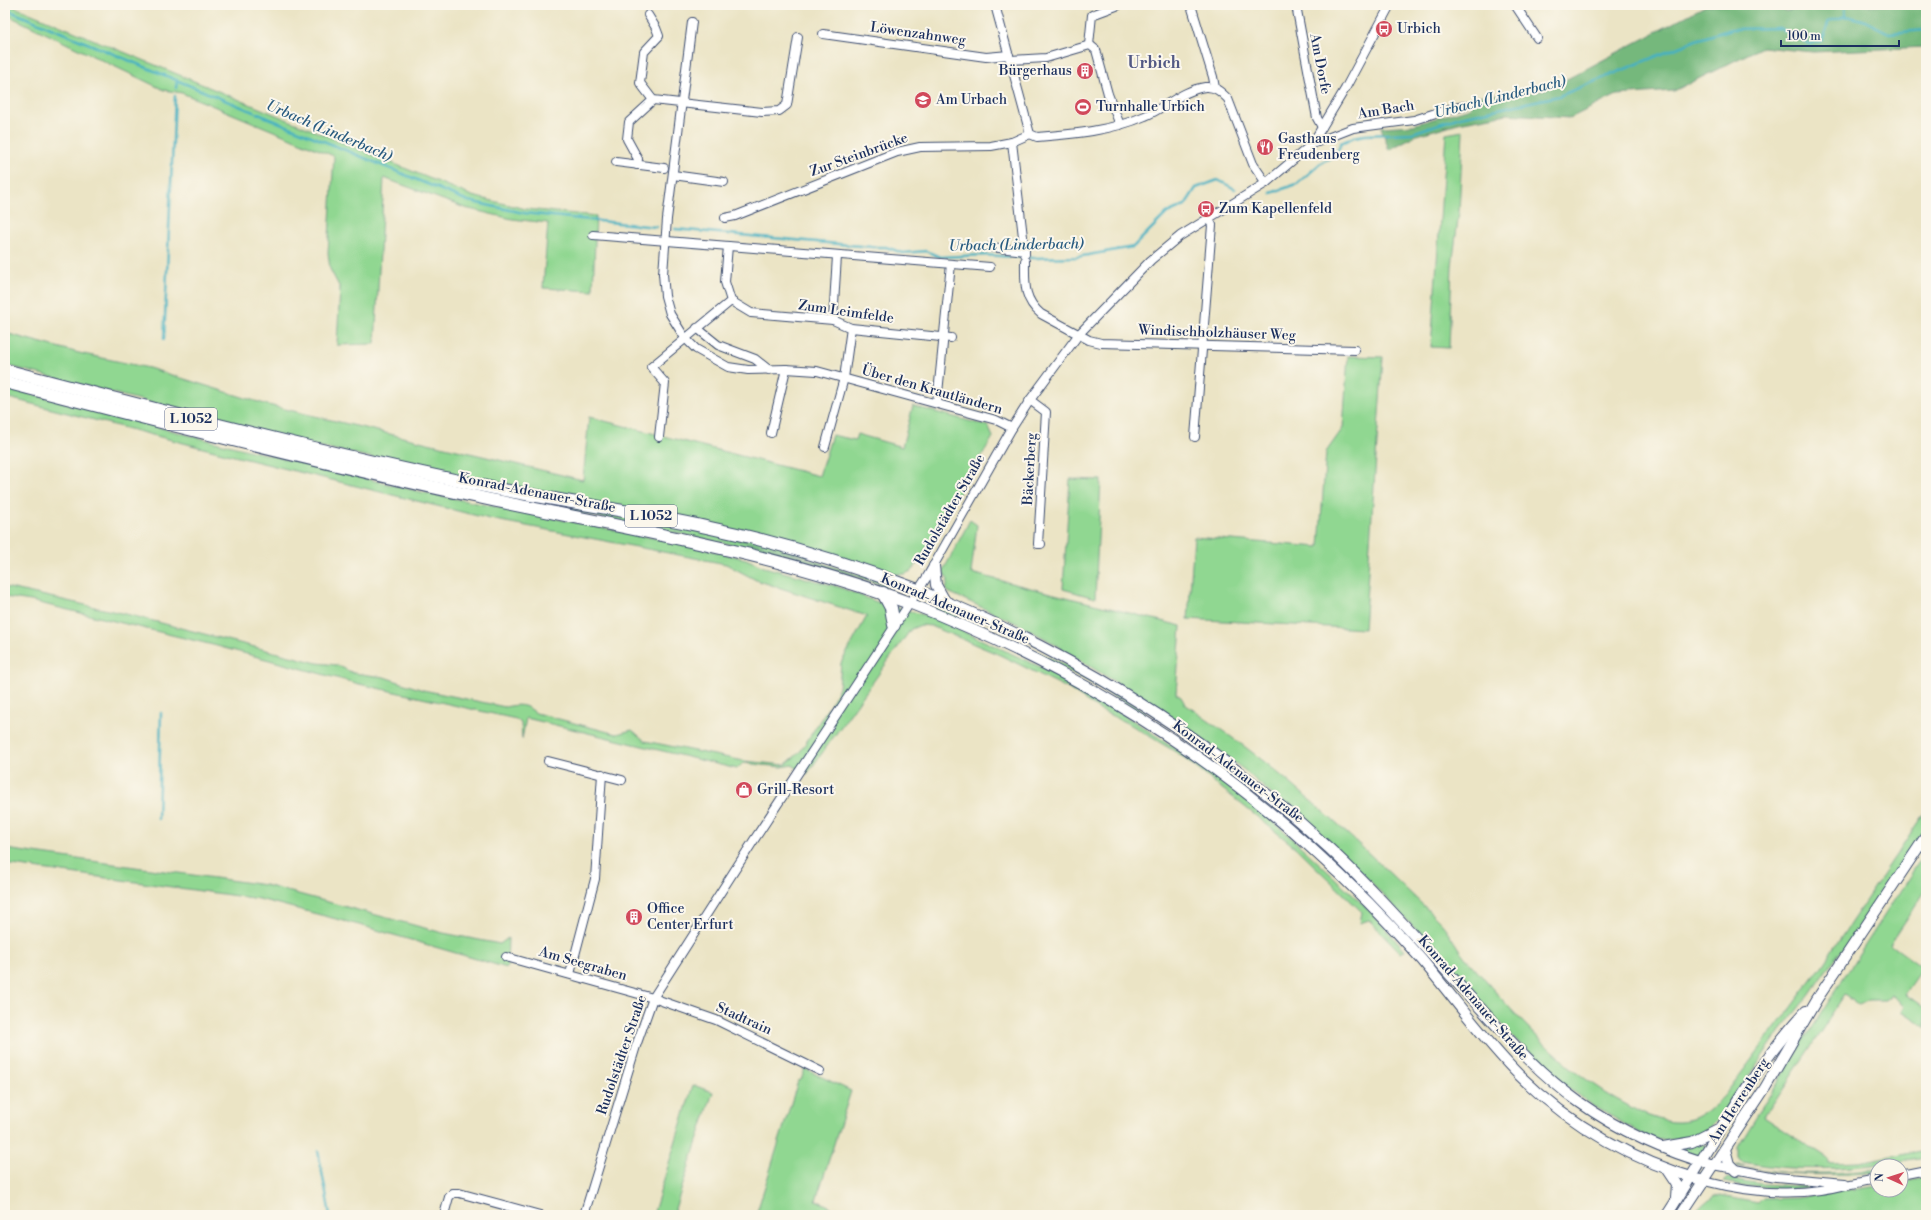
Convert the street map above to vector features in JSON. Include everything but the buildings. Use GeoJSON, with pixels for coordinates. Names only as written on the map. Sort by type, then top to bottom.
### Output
{"type":"FeatureCollection","features":[{"type":"Feature","properties":{"kind":"highway","name":"Konrad-Adenauer-Straße"},"geometry":{"type":"LineString","coordinates":[[5,370],[243,432],[377,464],[485,486],[707,527],[785,546],[833,560],[918,590]]}},
{"type":"Feature","properties":{"kind":"highway","name":"Konrad-Adenauer-Straße"},"geometry":{"type":"LineString","coordinates":[[5,382],[228,440],[376,476],[723,547],[800,567],[909,603]]}},
{"type":"Feature","properties":{"kind":"highway"},"geometry":{"type":"LineString","coordinates":[[882,593],[891,608],[894,625]]}},
{"type":"Feature","properties":{"kind":"main road"},"geometry":{"type":"LineString","coordinates":[[934,566],[936,585],[945,601]]}},
{"type":"Feature","properties":{"kind":"main road","name":"Konrad-Adenauer-Straße"},"geometry":{"type":"LineString","coordinates":[[918,590],[997,624],[1098,677],[1159,715],[1214,752],[1280,805],[1331,850],[1385,903],[1501,1031],[1544,1074],[1580,1103],[1600,1116],[1660,1147],[1701,1162]]}},
{"type":"Feature","properties":{"kind":"main road","name":"Konrad-Adenauer-Straße"},"geometry":{"type":"LineString","coordinates":[[909,603],[979,632],[1092,689],[1141,719],[1225,778],[1309,846],[1382,916],[1420,958],[1494,1048],[1548,1101],[1596,1135],[1625,1151],[1665,1169],[1704,1181]]}},
{"type":"Feature","properties":{"kind":"main road","name":"Am Herrenberg"},"geometry":{"type":"LineString","coordinates":[[1681,1215],[1787,1052],[1817,999],[1926,836]]}},
{"type":"Feature","properties":{"kind":"main road","name":"Am Herrenberg"},"geometry":{"type":"LineString","coordinates":[[1691,1177],[1774,1048],[1817,999]]}},
{"type":"Feature","properties":{"kind":"main road"},"geometry":{"type":"LineString","coordinates":[[1660,1147],[1692,1142],[1724,1126]]}},
{"type":"Feature","properties":{"kind":"main road"},"geometry":{"type":"LineString","coordinates":[[1725,1149],[1729,1164],[1736,1171]]}},
{"type":"Feature","properties":{"kind":"main road","name":"L 1052"},"geometry":{"type":"LineString","coordinates":[[1701,1162],[1714,1165]]}},
{"type":"Feature","properties":{"kind":"main road"},"geometry":{"type":"LineString","coordinates":[[1665,1169],[1677,1185],[1675,1203]]}},
{"type":"Feature","properties":{"kind":"main road"},"geometry":{"type":"LineString","coordinates":[[1667,1215],[1691,1177]]}},
{"type":"Feature","properties":{"kind":"street"},"geometry":{"type":"LineString","coordinates":[[995,5],[1010,58],[1025,121],[1030,134],[1038,137],[1099,131],[1120,125],[1158,110],[1191,91],[1202,87],[1215,88]]}},
{"type":"Feature","properties":{"kind":"street"},"geometry":{"type":"LineString","coordinates":[[1119,5],[1092,16],[1089,45],[1096,50],[1108,94],[1120,125]]}},
{"type":"Feature","properties":{"kind":"street"},"geometry":{"type":"LineString","coordinates":[[1191,5],[1215,88],[1228,99],[1253,164],[1266,183]]}},
{"type":"Feature","properties":{"kind":"street","name":"Am Dorfe"},"geometry":{"type":"LineString","coordinates":[[1296,5],[1317,118],[1322,127]]}},
{"type":"Feature","properties":{"kind":"street","name":"Rudolstädter Straße"},"geometry":{"type":"LineString","coordinates":[[584,1215],[636,1046],[654,998],[894,625],[934,566],[1012,428],[1030,400],[1079,334],[1151,260],[1180,236],[1266,183],[1312,144],[1345,89],[1390,5]]}},
{"type":"Feature","properties":{"kind":"street"},"geometry":{"type":"LineString","coordinates":[[1515,5],[1537,38]]}},
{"type":"Feature","properties":{"kind":"street"},"geometry":{"type":"LineString","coordinates":[[648,15],[659,36],[644,52],[640,83],[652,100],[762,112],[779,112],[787,104],[798,36]]}},
{"type":"Feature","properties":{"kind":"street","name":"Über den Krautländern"},"geometry":{"type":"LineString","coordinates":[[692,22],[664,241],[663,274],[665,296],[670,314],[685,338],[706,356],[728,367],[748,370],[786,369],[817,371],[996,420],[1012,428]]}},
{"type":"Feature","properties":{"kind":"street","name":"Löwenzahnweg"},"geometry":{"type":"LineString","coordinates":[[823,34],[986,57],[1010,58],[1046,58],[1089,45]]}},
{"type":"Feature","properties":{"kind":"street"},"geometry":{"type":"LineString","coordinates":[[637,164],[638,159],[628,139],[629,122],[652,100]]}},
{"type":"Feature","properties":{"kind":"street","name":"Am Bach"},"geometry":{"type":"LineString","coordinates":[[1312,144],[1353,128],[1414,120],[1444,110],[1465,106]]}},
{"type":"Feature","properties":{"kind":"street","name":"Zur Steinbrücke"},"geometry":{"type":"LineString","coordinates":[[725,218],[735,216],[897,152],[920,147],[977,147],[1012,142],[1030,134]]}},
{"type":"Feature","properties":{"kind":"street","name":"Windischholzhäuser Weg"},"geometry":{"type":"LineString","coordinates":[[1012,142],[1025,255],[1026,290],[1034,308],[1041,314],[1089,340],[1101,343],[1355,350]]}},
{"type":"Feature","properties":{"kind":"street"},"geometry":{"type":"LineString","coordinates":[[616,162],[664,168]]}},
{"type":"Feature","properties":{"kind":"street"},"geometry":{"type":"LineString","coordinates":[[673,174],[724,182]]}},
{"type":"Feature","properties":{"kind":"street"},"geometry":{"type":"LineString","coordinates":[[1195,437],[1212,225],[1208,218]]}},
{"type":"Feature","properties":{"kind":"street"},"geometry":{"type":"LineString","coordinates":[[593,235],[837,256],[990,267]]}},
{"type":"Feature","properties":{"kind":"street"},"geometry":{"type":"LineString","coordinates":[[659,437],[665,383],[651,367],[731,301],[725,282],[728,246]]}},
{"type":"Feature","properties":{"kind":"street"},"geometry":{"type":"LineString","coordinates":[[990,247],[1025,255]]}},
{"type":"Feature","properties":{"kind":"street"},"geometry":{"type":"LineString","coordinates":[[832,320],[837,256]]}},
{"type":"Feature","properties":{"kind":"street"},"geometry":{"type":"LineString","coordinates":[[937,403],[947,338],[951,264]]}},
{"type":"Feature","properties":{"kind":"street","name":"Zum Leimfelde"},"geometry":{"type":"LineString","coordinates":[[731,301],[751,313],[832,320],[851,328],[947,338]]}},
{"type":"Feature","properties":{"kind":"street"},"geometry":{"type":"LineString","coordinates":[[697,328],[718,344],[755,359],[769,370]]}},
{"type":"Feature","properties":{"kind":"street"},"geometry":{"type":"LineString","coordinates":[[844,378],[851,328]]}},
{"type":"Feature","properties":{"kind":"street"},"geometry":{"type":"LineString","coordinates":[[771,433],[786,369]]}},
{"type":"Feature","properties":{"kind":"street","name":"Über den Krautländern"},"geometry":{"type":"LineString","coordinates":[[825,448],[844,378]]}},
{"type":"Feature","properties":{"kind":"street","name":"Bäckerberg"},"geometry":{"type":"LineString","coordinates":[[1030,400],[1046,412],[1038,544],[1042,544]]}},
{"type":"Feature","properties":{"kind":"street"},"geometry":{"type":"LineString","coordinates":[[548,761],[622,780]]}},
{"type":"Feature","properties":{"kind":"street"},"geometry":{"type":"LineString","coordinates":[[570,974],[595,879],[602,774]]}},
{"type":"Feature","properties":{"kind":"street","name":"Am Seegraben"},"geometry":{"type":"LineString","coordinates":[[506,957],[654,998]]}},
{"type":"Feature","properties":{"kind":"street","name":"Stadtrain"},"geometry":{"type":"LineString","coordinates":[[654,998],[716,1020],[820,1071]]}},
{"type":"Feature","properties":{"kind":"street"},"geometry":{"type":"LineString","coordinates":[[1714,1165],[1736,1171],[1776,1177],[1851,1183]]}},
{"type":"Feature","properties":{"kind":"street"},"geometry":{"type":"LineString","coordinates":[[1909,1173],[1926,1170]]}},
{"type":"Feature","properties":{"kind":"street"},"geometry":{"type":"LineString","coordinates":[[1704,1181],[1734,1188],[1776,1193],[1819,1190],[1869,1180]]}},
{"type":"Feature","properties":{"kind":"street"},"geometry":{"type":"LineString","coordinates":[[444,1215],[449,1197],[453,1193],[459,1192],[540,1215]]}},
{"type":"Feature","properties":{"kind":"green space"},"geometry":{"type":"Polygon","coordinates":[[[5,5],[10,5],[472,196],[526,209],[596,216],[593,291],[543,288],[548,223],[512,219],[465,208],[384,178],[375,344],[337,345],[340,288],[330,269],[328,253],[334,156],[182,93],[164,90],[5,14],[5,5]]]}},
{"type":"Feature","properties":{"kind":"green space"},"geometry":{"type":"Polygon","coordinates":[[[1707,5],[1758,5],[1787,11],[1823,7],[1826,5],[1917,5],[1926,13],[1926,47],[1813,52],[1762,47],[1674,91],[1617,95],[1570,118],[1507,114],[1458,123],[1414,136],[1389,150],[1381,127],[1413,125],[1470,108],[1474,96],[1541,91],[1569,78],[1707,5]]]}},
{"type":"Feature","properties":{"kind":"green space"},"geometry":{"type":"Polygon","coordinates":[[[1463,131],[1459,212],[1452,266],[1449,348],[1431,347],[1446,134],[1463,131]]]}},
{"type":"Feature","properties":{"kind":"green space"},"geometry":{"type":"Polygon","coordinates":[[[5,333],[79,353],[149,368],[268,405],[583,480],[589,417],[819,476],[832,435],[855,440],[857,434],[902,447],[913,406],[988,426],[993,437],[913,570],[905,574],[896,574],[894,577],[547,494],[317,446],[5,365],[5,333]]]}},
{"type":"Feature","properties":{"kind":"green space"},"geometry":{"type":"Polygon","coordinates":[[[1348,356],[1383,357],[1364,629],[1188,619],[1194,537],[1319,547],[1326,452],[1343,428],[1348,356]]]}},
{"type":"Feature","properties":{"kind":"green space"},"geometry":{"type":"Polygon","coordinates":[[[5,387],[219,443],[421,492],[684,544],[746,559],[764,567],[839,587],[877,602],[932,617],[1047,670],[1107,704],[1177,749],[1254,806],[1284,831],[1366,907],[1405,950],[1401,953],[1369,920],[1360,923],[1362,912],[1296,848],[1179,754],[1131,725],[1098,709],[1069,689],[1000,655],[931,626],[921,625],[911,629],[807,774],[792,765],[782,767],[743,763],[737,769],[526,718],[522,739],[521,723],[516,719],[359,684],[213,645],[31,601],[5,597],[5,587],[130,615],[317,663],[337,665],[353,673],[384,677],[423,690],[505,707],[514,705],[522,706],[536,713],[617,734],[632,730],[645,741],[744,761],[785,765],[800,752],[833,700],[839,688],[841,663],[867,616],[756,580],[726,564],[490,519],[234,456],[5,397],[5,387]]]}},
{"type":"Feature","properties":{"kind":"green space"},"geometry":{"type":"Polygon","coordinates":[[[1070,479],[1101,480],[1095,598],[1063,589],[1070,479]]]}},
{"type":"Feature","properties":{"kind":"green space"},"geometry":{"type":"Polygon","coordinates":[[[495,493],[704,532],[777,549],[891,585],[890,587],[784,554],[743,547],[494,495],[495,493]]]}},
{"type":"Feature","properties":{"kind":"green space"},"geometry":{"type":"Polygon","coordinates":[[[970,520],[977,525],[971,573],[1181,626],[1176,694],[1181,697],[1185,704],[1266,763],[1310,800],[1375,859],[1441,923],[1464,956],[1501,998],[1560,1058],[1605,1092],[1637,1111],[1649,1116],[1674,1122],[1692,1120],[1707,1111],[1724,1096],[1822,966],[1926,810],[1926,827],[1848,946],[1836,956],[1809,995],[1780,1031],[1718,1120],[1708,1129],[1692,1137],[1665,1141],[1640,1133],[1592,1105],[1561,1082],[1514,1038],[1372,883],[1243,769],[1165,713],[1046,639],[1018,624],[946,591],[948,580],[943,571],[970,520]]]}},
{"type":"Feature","properties":{"kind":"green space"},"geometry":{"type":"Polygon","coordinates":[[[935,606],[1064,664],[1146,712],[1144,714],[1079,676],[934,608],[935,606]]]}},
{"type":"Feature","properties":{"kind":"green space"},"geometry":{"type":"Polygon","coordinates":[[[5,849],[265,885],[443,933],[500,944],[508,938],[507,968],[363,926],[259,899],[5,864],[5,849]]]}},
{"type":"Feature","properties":{"kind":"green space"},"geometry":{"type":"Polygon","coordinates":[[[1926,851],[1926,890],[1890,944],[1923,968],[1905,994],[1926,1009],[1926,1027],[1902,1011],[1905,1005],[1891,995],[1885,1000],[1869,1000],[1859,1005],[1845,995],[1764,1117],[1828,1159],[1829,1163],[1869,1160],[1869,1165],[1812,1169],[1789,1168],[1742,1162],[1738,1157],[1738,1147],[1798,1049],[1926,851]]]}},
{"type":"Feature","properties":{"kind":"green space"},"geometry":{"type":"Polygon","coordinates":[[[805,1069],[851,1091],[816,1200],[831,1207],[828,1215],[756,1215],[798,1081],[801,1080],[805,1069]]]}},
{"type":"Feature","properties":{"kind":"green space"},"geometry":{"type":"Polygon","coordinates":[[[693,1085],[713,1092],[673,1215],[653,1215],[693,1085]]]}},
{"type":"Feature","properties":{"kind":"green space"},"geometry":{"type":"Polygon","coordinates":[[[1698,1143],[1707,1146],[1700,1157],[1676,1148],[1698,1143]]]}},
{"type":"Feature","properties":{"kind":"green space"},"geometry":{"type":"Polygon","coordinates":[[[1926,1149],[1926,1157],[1909,1160],[1909,1158],[1880,1158],[1926,1149]]]}},
{"type":"Feature","properties":{"kind":"green space"},"geometry":{"type":"Polygon","coordinates":[[[1738,1164],[1751,1168],[1735,1165],[1738,1164]]]}},
{"type":"Feature","properties":{"kind":"green space"},"geometry":{"type":"Polygon","coordinates":[[[1754,1168],[1782,1172],[1768,1171],[1754,1168]]]}},
{"type":"Feature","properties":{"kind":"green space"},"geometry":{"type":"Polygon","coordinates":[[[1869,1170],[1869,1173],[1858,1174],[1823,1175],[1782,1172],[1826,1173],[1869,1170]]]}},
{"type":"Feature","properties":{"kind":"green space"},"geometry":{"type":"Polygon","coordinates":[[[1727,1178],[1762,1184],[1813,1187],[1779,1189],[1757,1187],[1723,1182],[1727,1178]]]}},
{"type":"Feature","properties":{"kind":"green space"},"geometry":{"type":"Polygon","coordinates":[[[1926,1178],[1926,1215],[1694,1215],[1700,1207],[1714,1195],[1758,1203],[1763,1198],[1798,1197],[1869,1187],[1869,1198],[1909,1198],[1909,1181],[1926,1178]]]}},
{"type":"Feature","properties":{"kind":"waterway"},"geometry":{"type":"LineString","coordinates":[[1845,5],[1846,16]]}},
{"type":"Feature","properties":{"kind":"waterway","name":"Urbach (Linderbach)"},"geometry":{"type":"LineString","coordinates":[[5,9],[468,201],[524,213],[656,227]]}},
{"type":"Feature","properties":{"kind":"waterway"},"geometry":{"type":"LineString","coordinates":[[1846,16],[1863,20],[1889,33],[1926,30]]}},
{"type":"Feature","properties":{"kind":"waterway","name":"Urbach (Linderbach)"},"geometry":{"type":"LineString","coordinates":[[1271,193],[1297,184],[1322,162],[1336,155],[1341,143],[1354,137],[1365,135],[1412,133],[1460,117],[1559,96],[1696,40],[1732,29],[1780,28],[1809,44],[1821,41],[1829,21],[1846,16]]}},
{"type":"Feature","properties":{"kind":"waterway","name":"Urbach (Linderbach)"},"geometry":{"type":"LineString","coordinates":[[176,88],[177,80]]}},
{"type":"Feature","properties":{"kind":"waterway"},"geometry":{"type":"LineString","coordinates":[[164,339],[175,96]]}},
{"type":"Feature","properties":{"kind":"waterway","name":"Urbach (Linderbach)"},"geometry":{"type":"LineString","coordinates":[[675,229],[886,247],[903,253],[926,251],[940,257],[983,255],[1033,258],[1077,257],[1133,247],[1167,213],[1185,205],[1196,188],[1218,180],[1235,189]]}},
{"type":"Feature","properties":{"kind":"waterway"},"geometry":{"type":"LineString","coordinates":[[158,819],[161,713]]}},
{"type":"Feature","properties":{"kind":"waterway"},"geometry":{"type":"LineString","coordinates":[[318,1151],[330,1215]]}},
{"type":"Feature","properties":{"kind":"place","name":"Urbich"},"geometry":{"type":"Point","coordinates":[1384,29]}},
{"type":"Feature","properties":{"kind":"place","name":"Bürgerhaus"},"geometry":{"type":"Point","coordinates":[1085,71]}},
{"type":"Feature","properties":{"kind":"place","name":"Am Urbach"},"geometry":{"type":"Point","coordinates":[923,100]}},
{"type":"Feature","properties":{"kind":"place","name":"Turnhalle Urbich"},"geometry":{"type":"Point","coordinates":[1083,107]}},
{"type":"Feature","properties":{"kind":"place","name":"Gasthaus Freudenberg"},"geometry":{"type":"Point","coordinates":[1265,147]}},
{"type":"Feature","properties":{"kind":"place","name":"Zum Kapellenfeld"},"geometry":{"type":"Point","coordinates":[1206,209]}},
{"type":"Feature","properties":{"kind":"place","name":"Grill-Resort"},"geometry":{"type":"Point","coordinates":[744,790]}},
{"type":"Feature","properties":{"kind":"place","name":"Office Center Erfurt"},"geometry":{"type":"Point","coordinates":[634,917]}},
{"type":"Feature","properties":{"kind":"district","name":"Urbich"},"geometry":{"type":"Point","coordinates":[1154,63]}}]}
